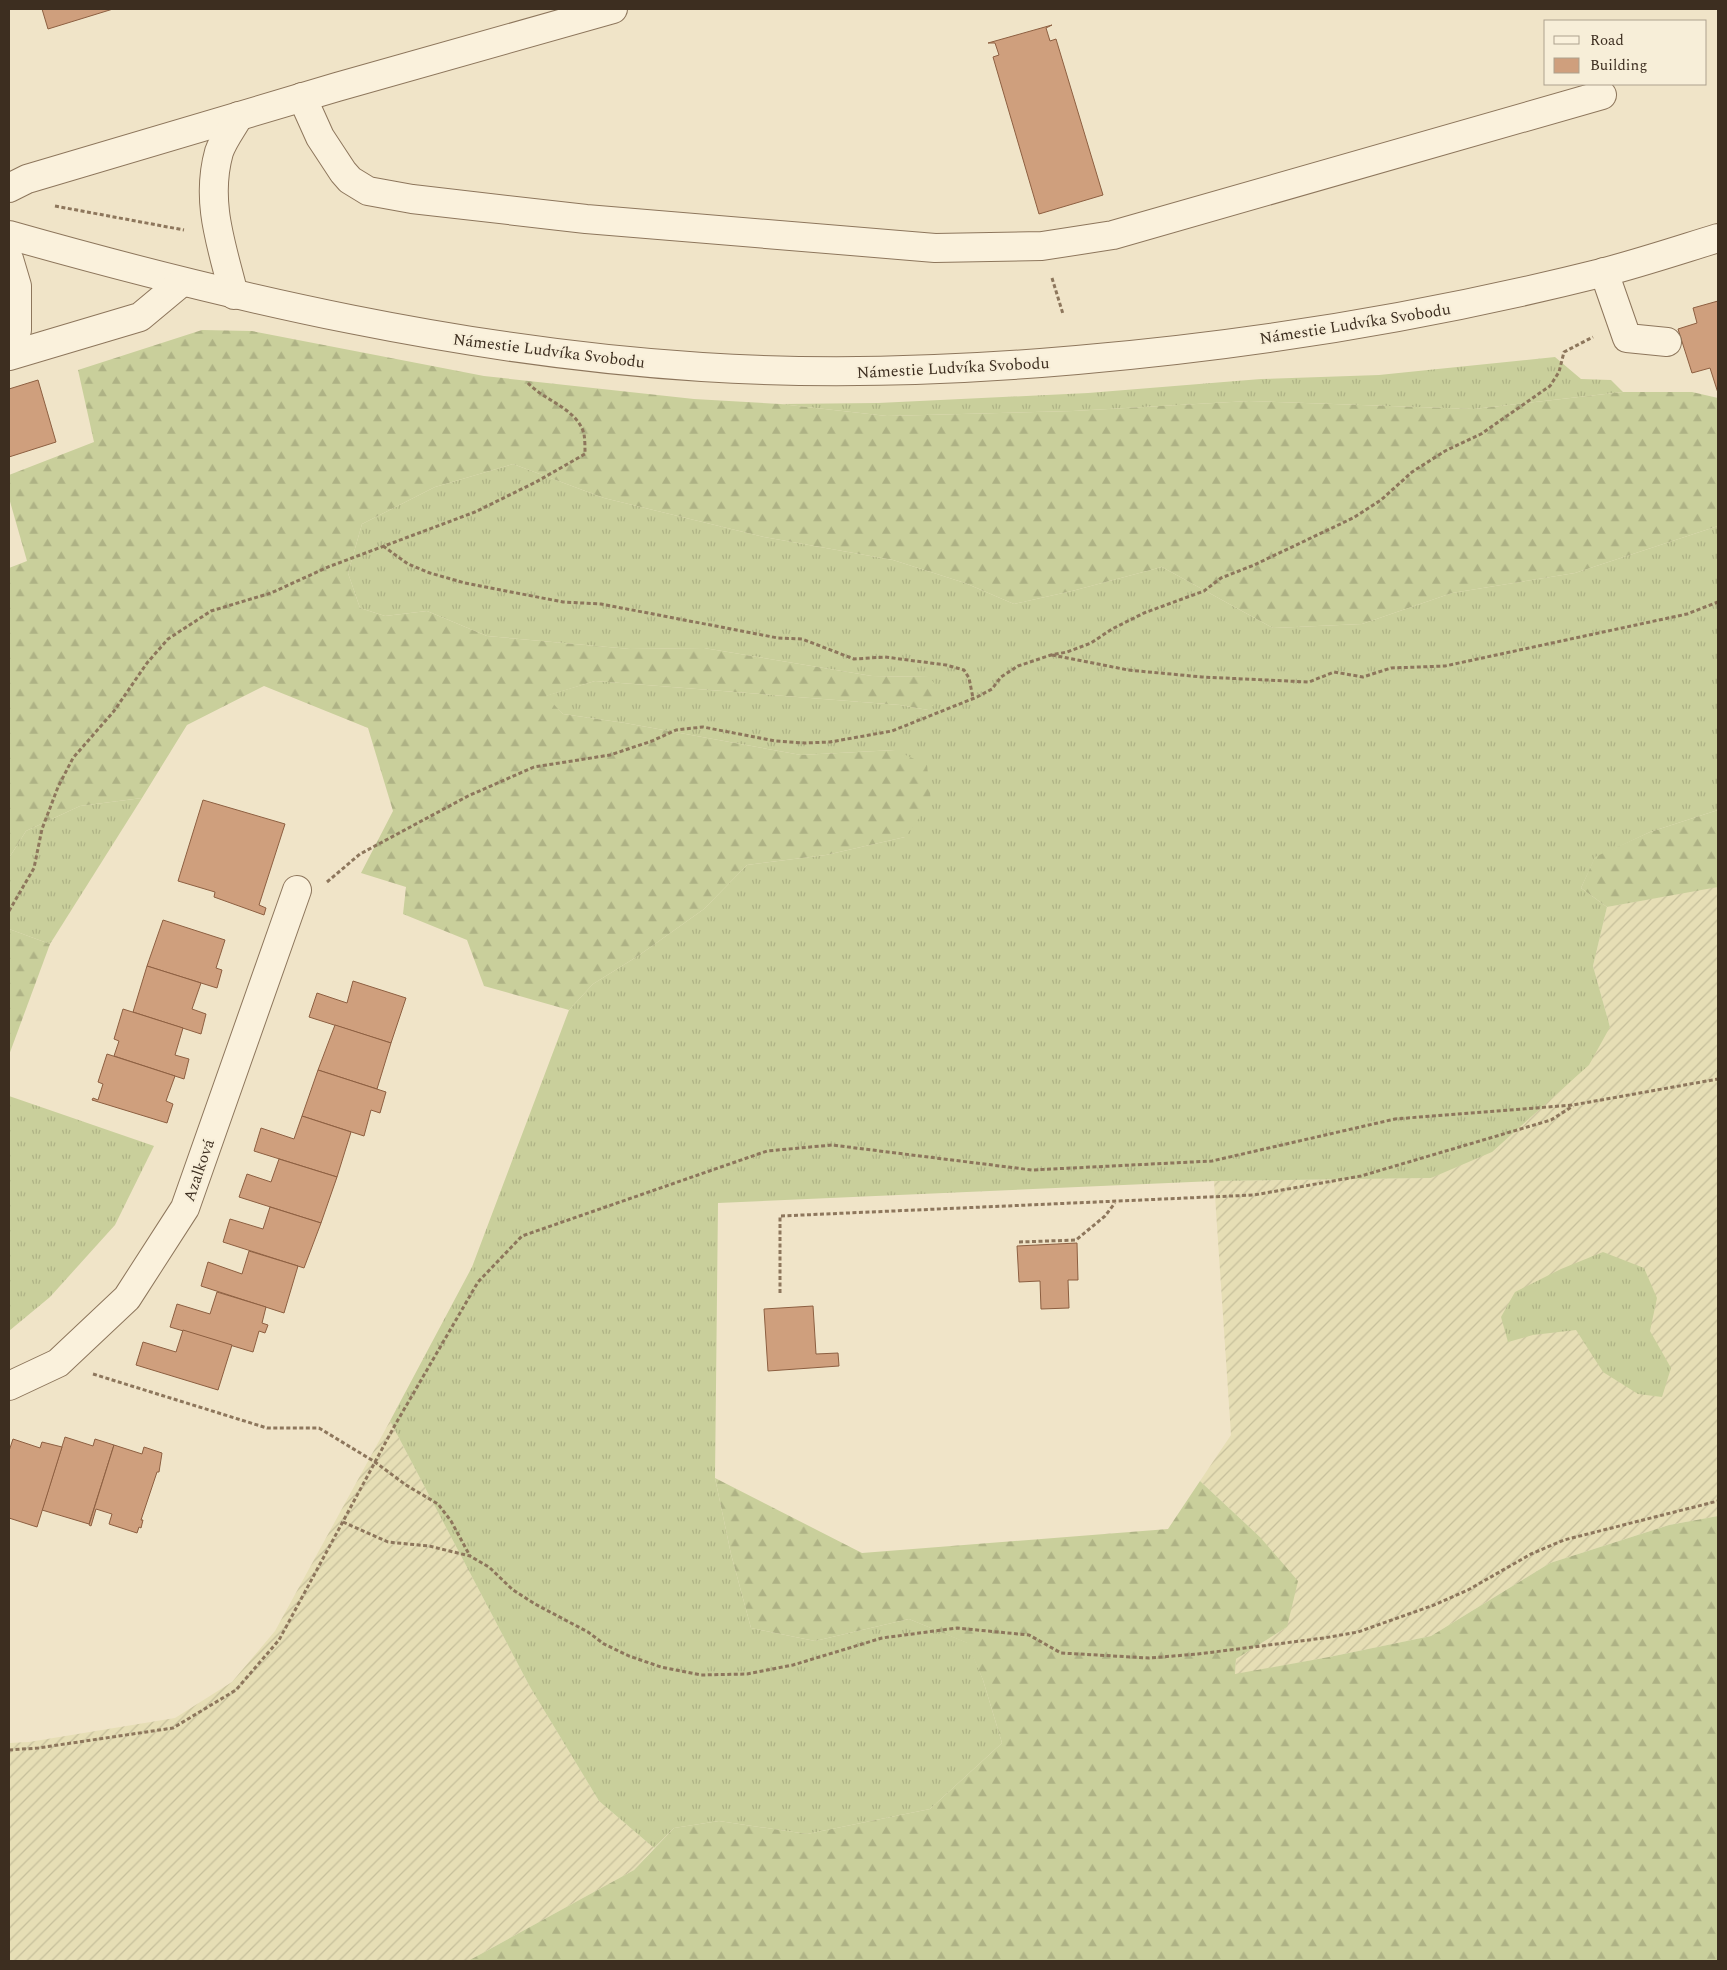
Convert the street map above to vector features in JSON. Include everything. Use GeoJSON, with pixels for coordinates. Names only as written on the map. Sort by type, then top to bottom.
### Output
{"type":"FeatureCollection","features":[{"type":"Feature","properties":{"kind":"street"},"geometry":{"type":"LineString","coordinates":[[9,188],[27,179],[239,116],[613,9]]}},
{"type":"Feature","properties":{"kind":"street"},"geometry":{"type":"LineString","coordinates":[[302,98],[320,137],[342,172],[359,187],[368,191],[412,199],[586,219],[935,248],[1042,246],[1114,235],[1602,95]]}},
{"type":"Feature","properties":{"kind":"street"},"geometry":{"type":"LineString","coordinates":[[234,295],[215,221],[212,186],[219,150],[239,116]]}},
{"type":"Feature","properties":{"kind":"street","name":"Námestie Ludvíka Svobodu"},"geometry":{"type":"LineString","coordinates":[[9,235],[234,295],[464,341],[586,356],[700,367],[836,372],[930,370],[1178,351],[1324,329],[1450,308],[1604,272],[1718,238]]}},
{"type":"Feature","properties":{"kind":"street"},"geometry":{"type":"LineString","coordinates":[[9,259],[17,286],[16,330],[9,349]]}},
{"type":"Feature","properties":{"kind":"street"},"geometry":{"type":"LineString","coordinates":[[1604,272],[1627,338],[1667,342]]}},
{"type":"Feature","properties":{"kind":"street"},"geometry":{"type":"LineString","coordinates":[[9,356],[140,317],[182,282]]}},
{"type":"Feature","properties":{"kind":"street","name":"Azalková"},"geometry":{"type":"LineString","coordinates":[[9,1386],[58,1363],[128,1298],[185,1208],[297,890]]}},
{"type":"Feature","properties":{"kind":"path"},"geometry":{"type":"LineString","coordinates":[[52,206],[189,231]]}},
{"type":"Feature","properties":{"kind":"path"},"geometry":{"type":"LineString","coordinates":[[1042,246],[1063,314]]}},
{"type":"Feature","properties":{"kind":"path"},"geometry":{"type":"LineString","coordinates":[[297,890],[329,881],[360,854],[468,796],[534,767],[610,755],[652,741],[676,730],[703,727],[775,741],[830,742],[892,731],[973,698],[992,689],[1001,677],[1018,666],[1091,643],[1112,629],[1144,613],[1204,591],[1221,578],[1254,565],[1353,518],[1380,500],[1412,472],[1445,451],[1481,434],[1550,386],[1559,372],[1564,352]]}},
{"type":"Feature","properties":{"kind":"path"},"geometry":{"type":"LineString","coordinates":[[9,911],[34,868],[42,829],[58,787],[73,758],[114,711],[147,663],[168,639],[211,611],[271,593],[328,567],[475,512],[543,478],[585,454],[584,434],[571,413],[534,390],[522,378]]}},
{"type":"Feature","properties":{"kind":"path"},"geometry":{"type":"LineString","coordinates":[[383,546],[408,564],[430,573],[465,583],[563,602],[601,604],[778,638],[802,639],[854,659],[885,657],[946,665],[964,670],[969,678],[973,698]]}},
{"type":"Feature","properties":{"kind":"path"},"geometry":{"type":"LineString","coordinates":[[1051,655],[1137,670],[1202,677],[1309,682],[1334,672],[1363,677],[1391,668],[1445,666],[1687,614],[1718,602]]}},
{"type":"Feature","properties":{"kind":"path"},"geometry":{"type":"LineString","coordinates":[[9,1750],[38,1748],[173,1728],[236,1690],[279,1640],[375,1462],[478,1282],[522,1236],[767,1151],[832,1144],[1032,1170],[1212,1160],[1395,1120],[1573,1105],[1718,1079]]}},
{"type":"Feature","properties":{"kind":"path"},"geometry":{"type":"LineString","coordinates":[[780,1293],[780,1216],[1254,1195],[1361,1176],[1551,1120],[1573,1105]]}},
{"type":"Feature","properties":{"kind":"path"},"geometry":{"type":"LineString","coordinates":[[1019,1242],[1076,1240],[1105,1216],[1115,1202]]}},
{"type":"Feature","properties":{"kind":"path"},"geometry":{"type":"LineString","coordinates":[[58,1363],[268,1428],[319,1428],[438,1504],[451,1522],[470,1556]]}},
{"type":"Feature","properties":{"kind":"path"},"geometry":{"type":"LineString","coordinates":[[343,1522],[388,1542],[429,1546],[470,1556],[489,1567],[513,1590],[588,1632],[604,1644],[661,1668],[701,1675],[746,1674],[792,1666],[882,1638],[956,1628],[1029,1635],[1061,1653],[1149,1658],[1207,1653],[1324,1638],[1358,1632],[1460,1594],[1531,1554],[1564,1540],[1718,1501]]}},
{"type":"Feature","properties":{"kind":"shaded area"},"geometry":{"type":"Polygon","coordinates":[[[1718,886],[1718,1516],[1669,1525],[1550,1563],[1431,1636],[1235,1675],[1236,1659],[1287,1627],[1260,1537],[1200,1481],[1231,1435],[1214,1181],[1431,1178],[1610,1027],[1593,966],[1607,907],[1718,886]]]}},
{"type":"Feature","properties":{"kind":"shaded area"},"geometry":{"type":"Polygon","coordinates":[[[390,1421],[530,1687],[599,1801],[654,1848],[634,1870],[468,1961],[9,1961],[9,1743],[29,1742],[175,1718],[232,1682],[275,1631],[390,1421]]]}},
{"type":"Feature","properties":{"kind":"green space"},"geometry":{"type":"Polygon","coordinates":[[[202,330],[252,331],[484,376],[694,399],[780,404],[887,416],[1073,411],[1249,401],[1474,409],[1623,392],[1692,392],[1718,398],[1718,526],[1575,573],[1452,593],[1362,624],[1273,628],[1162,567],[1014,604],[965,583],[893,560],[764,537],[604,498],[513,464],[435,487],[362,524],[348,573],[360,608],[385,616],[427,611],[487,636],[630,649],[704,648],[872,676],[929,677],[945,696],[928,710],[900,705],[595,681],[546,696],[563,714],[625,723],[801,755],[895,750],[927,765],[931,802],[905,837],[826,855],[747,865],[704,909],[638,956],[593,984],[569,1010],[484,986],[467,940],[403,914],[406,887],[361,873],[393,811],[368,728],[264,686],[187,725],[142,798],[80,806],[26,831],[9,858],[9,568],[27,561],[9,498],[9,475],[94,442],[78,370],[202,330]]]}},
{"type":"Feature","properties":{"kind":"green space"},"geometry":{"type":"Polygon","coordinates":[[[1555,357],[1581,379],[1611,380],[1623,392],[1474,409],[1249,401],[1073,411],[887,416],[780,404],[878,403],[1088,393],[1261,379],[1379,375],[1555,357]]]}},
{"type":"Feature","properties":{"kind":"green space"},"geometry":{"type":"Polygon","coordinates":[[[513,464],[604,498],[764,537],[893,560],[965,583],[1014,604],[1162,567],[1273,628],[1362,624],[1452,593],[1575,573],[1718,526],[1718,810],[1650,832],[1595,858],[1581,888],[1607,907],[1593,966],[1610,1027],[1589,1065],[1492,1152],[1431,1178],[1214,1181],[718,1203],[715,1478],[731,1554],[751,1628],[815,1641],[909,1619],[968,1643],[983,1680],[1002,1743],[930,1809],[807,1834],[719,1821],[674,1828],[654,1848],[599,1801],[530,1687],[390,1421],[472,1267],[569,1010],[593,984],[638,956],[704,909],[747,865],[826,855],[905,837],[895,750],[801,755],[625,723],[563,714],[545,696],[595,681],[900,705],[928,710],[929,677],[872,676],[704,648],[630,649],[487,636],[427,611],[385,616],[360,608],[348,573],[362,524],[435,487],[513,464]]]}},
{"type":"Feature","properties":{"kind":"green space"},"geometry":{"type":"Polygon","coordinates":[[[142,798],[50,944],[9,929],[9,858],[26,831],[80,806],[142,798]]]}},
{"type":"Feature","properties":{"kind":"green space"},"geometry":{"type":"Polygon","coordinates":[[[1718,810],[1718,887],[1607,907],[1581,888],[1595,857],[1650,832],[1718,810]]]}},
{"type":"Feature","properties":{"kind":"green space"},"geometry":{"type":"Polygon","coordinates":[[[9,929],[50,944],[9,1055],[9,929]]]}},
{"type":"Feature","properties":{"kind":"green space"},"geometry":{"type":"Polygon","coordinates":[[[9,1096],[154,1146],[115,1225],[50,1297],[9,1331],[9,1096]]]}},
{"type":"Feature","properties":{"kind":"green space"},"geometry":{"type":"Polygon","coordinates":[[[1603,1252],[1644,1268],[1657,1298],[1650,1331],[1671,1368],[1662,1397],[1638,1394],[1603,1372],[1576,1330],[1533,1335],[1508,1342],[1501,1317],[1515,1292],[1561,1269],[1603,1252]]]}},
{"type":"Feature","properties":{"kind":"green space"},"geometry":{"type":"Polygon","coordinates":[[[715,1478],[862,1553],[1168,1529],[1200,1481],[1260,1537],[1298,1581],[1287,1627],[1236,1659],[1235,1674],[1431,1636],[1550,1563],[1669,1525],[1718,1516],[1718,1961],[468,1961],[634,1870],[674,1828],[719,1821],[807,1834],[930,1809],[1002,1743],[983,1680],[967,1643],[909,1619],[815,1641],[751,1628],[731,1554],[715,1478]]]}},
{"type":"Feature","properties":{"kind":"building"},"geometry":{"type":"Polygon","coordinates":[[[42,9],[113,9],[48,29],[42,9]]]}},
{"type":"Feature","properties":{"kind":"building"},"geometry":{"type":"Polygon","coordinates":[[[1052,25],[1046,28],[1050,41],[1056,39],[1103,195],[1039,214],[993,57],[999,55],[995,43],[988,43],[1052,25]]]}},
{"type":"Feature","properties":{"kind":"building"},"geometry":{"type":"Polygon","coordinates":[[[1718,301],[1718,393],[1710,368],[1692,373],[1678,329],[1697,323],[1693,308],[1718,301]]]}},
{"type":"Feature","properties":{"kind":"building"},"geometry":{"type":"Polygon","coordinates":[[[38,380],[56,442],[9,457],[9,389],[38,380]]]}},
{"type":"Feature","properties":{"kind":"building"},"geometry":{"type":"Polygon","coordinates":[[[203,800],[285,824],[259,905],[266,908],[264,915],[214,897],[215,892],[178,881],[203,800]]]}},
{"type":"Feature","properties":{"kind":"building"},"geometry":{"type":"Polygon","coordinates":[[[163,920],[225,940],[216,968],[222,970],[217,988],[147,966],[163,920]]]}},
{"type":"Feature","properties":{"kind":"building"},"geometry":{"type":"Polygon","coordinates":[[[147,966],[201,983],[192,1009],[206,1014],[201,1034],[133,1012],[147,966]]]}},
{"type":"Feature","properties":{"kind":"building"},"geometry":{"type":"Polygon","coordinates":[[[353,981],[406,998],[391,1043],[309,1017],[317,993],[347,1003],[353,981]]]}},
{"type":"Feature","properties":{"kind":"building"},"geometry":{"type":"Polygon","coordinates":[[[123,1009],[183,1028],[175,1055],[189,1059],[184,1079],[114,1056],[119,1041],[114,1039],[123,1009]]]}},
{"type":"Feature","properties":{"kind":"building"},"geometry":{"type":"Polygon","coordinates":[[[335,1025],[391,1043],[377,1089],[318,1070],[335,1025]]]}},
{"type":"Feature","properties":{"kind":"building"},"geometry":{"type":"Polygon","coordinates":[[[107,1054],[175,1076],[166,1101],[173,1104],[167,1123],[92,1100],[93,1098],[98,1100],[103,1084],[98,1082],[107,1054]]]}},
{"type":"Feature","properties":{"kind":"building"},"geometry":{"type":"Polygon","coordinates":[[[318,1070],[386,1092],[380,1113],[371,1110],[364,1136],[302,1116],[318,1070]]]}},
{"type":"Feature","properties":{"kind":"building"},"geometry":{"type":"Polygon","coordinates":[[[302,1116],[351,1132],[337,1177],[254,1151],[261,1128],[294,1139],[302,1116]]]}},
{"type":"Feature","properties":{"kind":"building"},"geometry":{"type":"Polygon","coordinates":[[[279,1159],[337,1177],[321,1223],[239,1197],[247,1174],[271,1182],[279,1159]]]}},
{"type":"Feature","properties":{"kind":"building"},"geometry":{"type":"Polygon","coordinates":[[[270,1207],[321,1223],[304,1268],[223,1242],[230,1219],[263,1229],[270,1207]]]}},
{"type":"Feature","properties":{"kind":"building"},"geometry":{"type":"Polygon","coordinates":[[[1077,1243],[1078,1280],[1068,1280],[1069,1308],[1041,1309],[1040,1281],[1019,1282],[1017,1246],[1077,1243]]]}},
{"type":"Feature","properties":{"kind":"building"},"geometry":{"type":"Polygon","coordinates":[[[249,1251],[298,1266],[284,1313],[201,1286],[208,1262],[242,1274],[249,1251]]]}},
{"type":"Feature","properties":{"kind":"building"},"geometry":{"type":"Polygon","coordinates":[[[217,1292],[266,1307],[262,1323],[268,1325],[265,1333],[259,1331],[253,1352],[170,1327],[177,1304],[210,1314],[217,1292]]]}},
{"type":"Feature","properties":{"kind":"building"},"geometry":{"type":"Polygon","coordinates":[[[813,1306],[816,1354],[838,1353],[839,1366],[768,1371],[764,1309],[813,1306]]]}},
{"type":"Feature","properties":{"kind":"building"},"geometry":{"type":"Polygon","coordinates":[[[183,1330],[232,1345],[218,1390],[136,1365],[143,1342],[176,1352],[183,1330]]]}},
{"type":"Feature","properties":{"kind":"building"},"geometry":{"type":"Polygon","coordinates":[[[65,1437],[93,1446],[95,1439],[114,1445],[89,1524],[42,1510],[65,1437]]]}},
{"type":"Feature","properties":{"kind":"building"},"geometry":{"type":"Polygon","coordinates":[[[13,1439],[40,1448],[42,1442],[62,1447],[37,1527],[9,1518],[9,1451],[13,1439]]]}},
{"type":"Feature","properties":{"kind":"building"},"geometry":{"type":"Polygon","coordinates":[[[114,1445],[142,1454],[144,1447],[162,1453],[159,1472],[157,1472],[141,1520],[143,1520],[141,1528],[139,1527],[137,1533],[109,1524],[112,1514],[96,1509],[91,1526],[89,1525],[114,1445]]]}}]}
